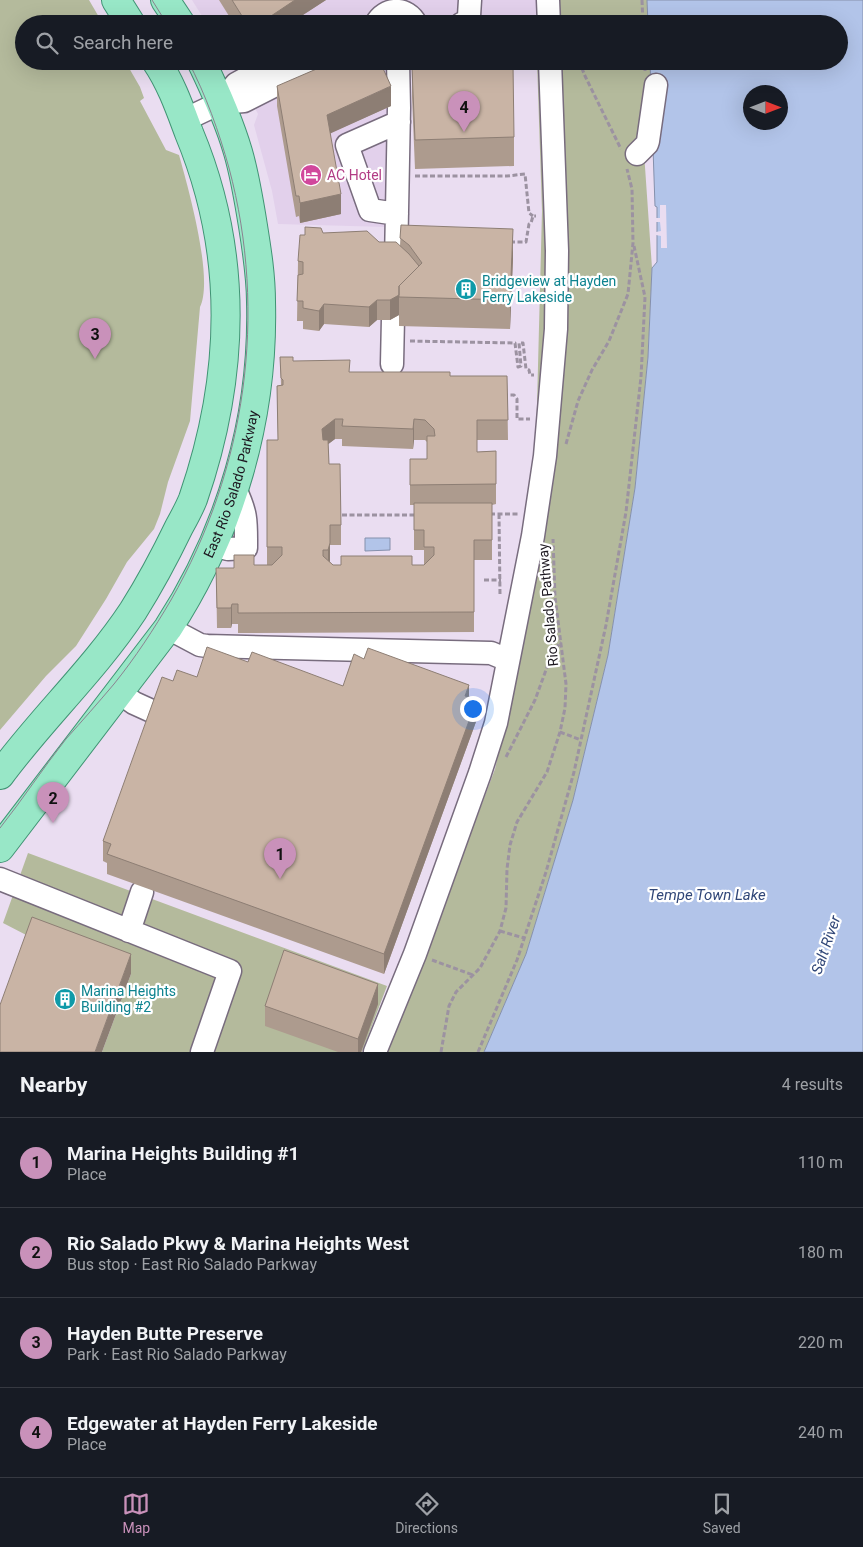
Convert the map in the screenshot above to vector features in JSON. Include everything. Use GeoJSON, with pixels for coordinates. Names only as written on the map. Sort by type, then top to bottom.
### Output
{"type":"FeatureCollection","features":[{"type":"Feature","properties":{"kind":"main road"},"geometry":{"type":"LineString","coordinates":[[116,0],[125,15]]}},
{"type":"Feature","properties":{"kind":"main road"},"geometry":{"type":"LineString","coordinates":[[166,0],[175,15]]}},
{"type":"Feature","properties":{"kind":"main road"},"geometry":{"type":"LineString","coordinates":[[94,664],[129,632],[168,628],[156,612],[157,599],[182,551],[192,500],[217,412],[223,367],[226,328],[226,283],[222,247],[201,161],[172,91],[161,70]]}},
{"type":"Feature","properties":{"kind":"main road","name":"East Rio Salado Parkway"},"geometry":{"type":"LineString","coordinates":[[0,848],[168,628],[182,606],[213,545],[235,489],[251,426],[258,372],[261,302],[259,267],[248,196],[238,151],[205,70]]}},
{"type":"Feature","properties":{"kind":"main road"},"geometry":{"type":"LineString","coordinates":[[0,774],[94,664],[132,612],[152,581],[192,500]]}},
{"type":"Feature","properties":{"kind":"lane"},"geometry":{"type":"LineString","coordinates":[[469,15],[470,0]]}},
{"type":"Feature","properties":{"kind":"lane"},"geometry":{"type":"LineString","coordinates":[[548,0],[548,15]]}},
{"type":"Feature","properties":{"kind":"lane"},"geometry":{"type":"LineString","coordinates":[[395,15],[409,15]]}},
{"type":"Feature","properties":{"kind":"lane"},"geometry":{"type":"LineString","coordinates":[[220,103],[236,84],[262,70]]}},
{"type":"Feature","properties":{"kind":"lane"},"geometry":{"type":"LineString","coordinates":[[184,120],[220,103],[244,101],[305,70]]}},
{"type":"Feature","properties":{"kind":"lane"},"geometry":{"type":"LineString","coordinates":[[396,262],[398,70]]}},
{"type":"Feature","properties":{"kind":"lane"},"geometry":{"type":"LineString","coordinates":[[375,1052],[415,954],[496,723],[533,536],[545,456],[556,328],[557,251],[550,70]]}},
{"type":"Feature","properties":{"kind":"lane"},"geometry":{"type":"LineString","coordinates":[[629,158],[647,144],[656,85]]}},
{"type":"Feature","properties":{"kind":"lane"},"geometry":{"type":"LineString","coordinates":[[397,214],[370,210],[347,145],[399,122]]}},
{"type":"Feature","properties":{"kind":"lane"},"geometry":{"type":"LineString","coordinates":[[392,364],[393,318]]}},
{"type":"Feature","properties":{"kind":"lane"},"geometry":{"type":"LineString","coordinates":[[168,628],[200,645],[207,646],[491,653],[508,660]]}},
{"type":"Feature","properties":{"kind":"lane"},"geometry":{"type":"LineString","coordinates":[[120,693],[134,703],[156,713]]}},
{"type":"Feature","properties":{"kind":"lane"},"geometry":{"type":"LineString","coordinates":[[0,879],[230,971],[202,1052]]}},
{"type":"Feature","properties":{"kind":"lane"},"geometry":{"type":"LineString","coordinates":[[129,931],[142,892]]}},
{"type":"Feature","properties":{"kind":"path"},"geometry":{"type":"LineString","coordinates":[[642,0],[643,15]]}},
{"type":"Feature","properties":{"kind":"path"},"geometry":{"type":"LineString","coordinates":[[565,447],[578,401],[592,370],[609,341],[628,294],[633,243],[632,188],[629,158],[584,70]]}},
{"type":"Feature","properties":{"kind":"path"},"geometry":{"type":"LineString","coordinates":[[416,176],[507,176],[525,174],[528,213],[534,216],[556,211]]}},
{"type":"Feature","properties":{"kind":"path"},"geometry":{"type":"LineString","coordinates":[[501,241],[526,242],[528,224],[531,223],[534,216]]}},
{"type":"Feature","properties":{"kind":"path"},"geometry":{"type":"LineString","coordinates":[[478,1052],[517,960],[546,872],[582,740],[606,625],[626,512],[641,377],[645,297],[633,243]]}},
{"type":"Feature","properties":{"kind":"path"},"geometry":{"type":"LineString","coordinates":[[409,341],[515,343],[518,367],[521,366],[519,343],[522,342],[526,369],[529,370],[530,374],[552,376]]}},
{"type":"Feature","properties":{"kind":"path"},"geometry":{"type":"LineString","coordinates":[[496,395],[514,395],[517,399],[517,419],[548,420]]}},
{"type":"Feature","properties":{"kind":"path"},"geometry":{"type":"LineString","coordinates":[[490,514],[519,514]]}},
{"type":"Feature","properties":{"kind":"path"},"geometry":{"type":"LineString","coordinates":[[499,514],[500,595]]}},
{"type":"Feature","properties":{"kind":"path"},"geometry":{"type":"LineString","coordinates":[[342,515],[421,515]]}},
{"type":"Feature","properties":{"kind":"path","name":"Rio Salado Pathway"},"geometry":{"type":"LineString","coordinates":[[441,1052],[449,1006],[456,992],[480,968],[500,931],[506,908],[510,845],[517,822],[546,772],[560,732],[565,708],[566,684],[555,597],[553,536]]}},
{"type":"Feature","properties":{"kind":"path"},"geometry":{"type":"LineString","coordinates":[[504,760],[534,700],[553,651],[561,642]]}},
{"type":"Feature","properties":{"kind":"path"},"geometry":{"type":"LineString","coordinates":[[560,732],[582,740]]}},
{"type":"Feature","properties":{"kind":"path"},"geometry":{"type":"LineString","coordinates":[[500,931],[524,938]]}},
{"type":"Feature","properties":{"kind":"path"},"geometry":{"type":"LineString","coordinates":[[415,954],[473,974]]}},
{"type":"Feature","properties":{"kind":"shaded area"},"geometry":{"type":"Polygon","coordinates":[[[192,0],[539,0],[540,9],[535,15],[201,15],[192,0]]]}},
{"type":"Feature","properties":{"kind":"shaded area"},"geometry":{"type":"Polygon","coordinates":[[[236,70],[394,70],[387,227],[278,224],[272,191],[254,125],[258,114],[236,70]]]}},
{"type":"Feature","properties":{"kind":"green space"},"geometry":{"type":"Polygon","coordinates":[[[0,0],[89,0],[98,15],[15,15],[15,70],[130,70],[144,98],[140,101],[166,150],[179,155],[198,232],[204,276],[190,421],[168,482],[154,529],[127,562],[76,646],[46,676],[0,730],[0,0]]]}},
{"type":"Feature","properties":{"kind":"green space"},"geometry":{"type":"Polygon","coordinates":[[[539,0],[647,0],[648,15],[539,15],[539,0]]]}},
{"type":"Feature","properties":{"kind":"green space"},"geometry":{"type":"Polygon","coordinates":[[[537,70],[650,70],[651,84],[643,138],[652,268],[648,357],[635,488],[608,655],[573,800],[526,954],[484,1052],[384,1052],[428,947],[495,769],[520,656],[536,443],[542,211],[537,70]]]}},
{"type":"Feature","properties":{"kind":"green space"},"geometry":{"type":"Polygon","coordinates":[[[28,853],[387,986],[362,1052],[102,1052],[131,974],[32,938],[3,923],[28,853]]]}},
{"type":"Feature","properties":{"kind":"water","name":"Tempe Town Lake"},"geometry":{"type":"Polygon","coordinates":[[[647,0],[863,0],[863,1052],[484,1052],[526,954],[573,800],[608,655],[635,488],[648,357],[652,268],[657,262],[657,207],[655,206],[650,70],[848,70],[848,15],[648,15],[647,0]]]}},
{"type":"Feature","properties":{"kind":"water"},"geometry":{"type":"Polygon","coordinates":[[[365,538],[390,538],[390,550],[365,551],[365,538]]]}},
{"type":"Feature","properties":{"kind":"pier"},"geometry":{"type":"Polygon","coordinates":[[[660,205],[666,205],[667,248],[661,248],[661,236],[656,235],[656,232],[661,231],[660,222],[656,222],[656,218],[660,218],[660,205]]]}},
{"type":"Feature","properties":{"kind":"building"},"geometry":{"type":"Polygon","coordinates":[[[232,0],[295,0],[272,15],[241,15],[232,0]]]}},
{"type":"Feature","properties":{"kind":"building","name":"AC Hotel"},"geometry":{"type":"Polygon","coordinates":[[[314,70],[384,70],[391,86],[327,115],[341,194],[300,203],[299,196],[296,196],[277,86],[314,70]]]}},
{"type":"Feature","properties":{"kind":"building"},"geometry":{"type":"Polygon","coordinates":[[[412,70],[513,70],[514,137],[415,140],[412,70]]]}},
{"type":"Feature","properties":{"kind":"building"},"geometry":{"type":"Polygon","coordinates":[[[401,225],[513,229],[510,300],[399,297],[399,286],[422,263],[409,245],[400,238],[401,225]]]}},
{"type":"Feature","properties":{"kind":"building"},"geometry":{"type":"Polygon","coordinates":[[[305,227],[321,228],[323,233],[367,231],[379,242],[396,242],[419,266],[399,286],[399,295],[390,300],[377,300],[369,307],[324,304],[319,311],[303,308],[303,301],[297,301],[298,275],[303,274],[303,262],[298,261],[300,235],[305,235],[305,227]]]}},
{"type":"Feature","properties":{"kind":"building"},"geometry":{"type":"Polygon","coordinates":[[[280,357],[293,357],[293,361],[350,360],[349,372],[450,372],[450,376],[507,376],[508,420],[477,420],[477,452],[496,451],[496,484],[410,485],[410,459],[427,459],[427,436],[435,436],[434,429],[425,420],[414,419],[413,429],[342,426],[343,419],[335,419],[322,429],[323,440],[328,440],[329,464],[340,464],[341,525],[330,525],[330,543],[328,550],[323,550],[323,556],[333,565],[341,565],[341,556],[412,556],[412,565],[424,565],[434,555],[434,547],[424,547],[424,530],[414,530],[414,503],[492,503],[492,540],[474,540],[474,612],[238,613],[238,604],[232,604],[231,608],[217,608],[216,568],[234,568],[234,555],[254,555],[254,565],[272,565],[282,555],[282,547],[267,547],[267,440],[278,440],[277,386],[283,385],[280,357]]]}},
{"type":"Feature","properties":{"kind":"building"},"geometry":{"type":"Polygon","coordinates":[[[207,647],[248,662],[252,652],[343,686],[354,654],[364,659],[368,648],[469,685],[465,696],[477,699],[384,954],[107,854],[111,844],[103,841],[162,677],[173,681],[177,670],[197,677],[207,647]]]}},
{"type":"Feature","properties":{"kind":"building","name":"Marina Heights Building #2"},"geometry":{"type":"Polygon","coordinates":[[[32,917],[131,954],[95,1052],[0,1052],[0,1005],[32,917]]]}},
{"type":"Feature","properties":{"kind":"building"},"geometry":{"type":"Polygon","coordinates":[[[284,950],[378,984],[358,1039],[265,1006],[284,950]]]}},
{"type":"Feature","properties":{"kind":"tram line"},"geometry":{"type":"LineString","coordinates":[[152,0],[161,15]]}},
{"type":"Feature","properties":{"kind":"tram line"},"geometry":{"type":"LineString","coordinates":[[0,828],[66,739],[122,674],[165,611],[197,550],[217,498],[233,444],[243,390],[248,334],[247,279],[241,223],[221,141],[193,70]]}},
{"type":"Feature","properties":{"kind":"place","name":"Edgewater at Hayden Ferry Lakeside"},"geometry":{"type":"Point","coordinates":[464,132]}},
{"type":"Feature","properties":{"kind":"place","name":"AC Hotel"},"geometry":{"type":"Point","coordinates":[311,175]}},
{"type":"Feature","properties":{"kind":"place","name":"Bridgeview at Hayden Ferry Lakeside"},"geometry":{"type":"Point","coordinates":[466,289]}},
{"type":"Feature","properties":{"kind":"place","name":"Hayden Butte Preserve"},"geometry":{"type":"Point","coordinates":[95,359]}},
{"type":"Feature","properties":{"kind":"place","name":"Rio Salado Pkwy & Marina Heights West"},"geometry":{"type":"Point","coordinates":[53,823]}},
{"type":"Feature","properties":{"kind":"place","name":"Marina Heights Building #1"},"geometry":{"type":"Point","coordinates":[280,879]}},
{"type":"Feature","properties":{"kind":"place","name":"Marina Heights Building #2"},"geometry":{"type":"Point","coordinates":[65,999]}},
{"type":"Feature","properties":{"kind":"water label","name":"Salt River"},"geometry":{"type":"Point","coordinates":[826,945]}}]}
